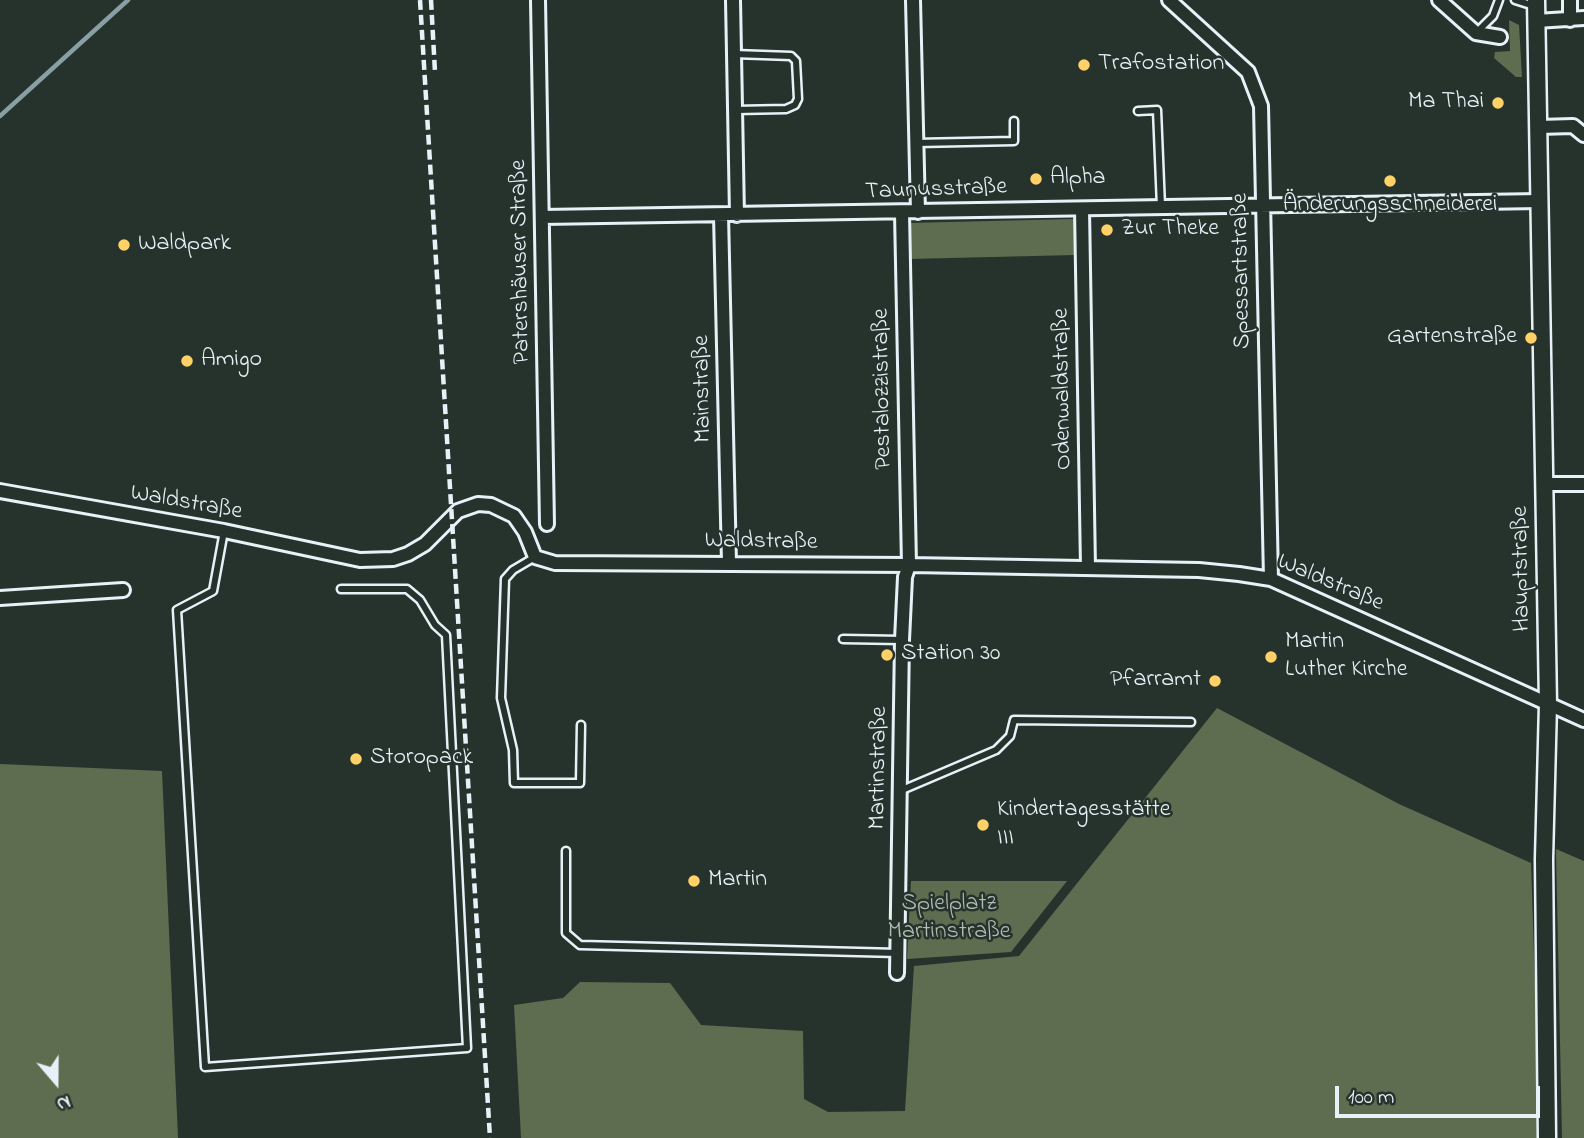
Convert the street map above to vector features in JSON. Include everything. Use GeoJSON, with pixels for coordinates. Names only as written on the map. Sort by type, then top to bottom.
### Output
{"type":"FeatureCollection","features":[{"type":"Feature","properties":{"kind":"main road","name":"Hauptstraße"},"geometry":{"type":"LineString","coordinates":[[1536,9],[1548,704],[1544,859],[1547,1138]]}},
{"type":"Feature","properties":{"kind":"street","name":"Patershäuser Straße"},"geometry":{"type":"LineString","coordinates":[[538,0],[547,524]]}},
{"type":"Feature","properties":{"kind":"street"},"geometry":{"type":"LineString","coordinates":[[733,0],[737,215]]}},
{"type":"Feature","properties":{"kind":"street"},"geometry":{"type":"LineString","coordinates":[[913,0],[918,212]]}},
{"type":"Feature","properties":{"kind":"street","name":"Spessartstraße"},"geometry":{"type":"LineString","coordinates":[[1169,0],[1248,72],[1261,106],[1271,579]]}},
{"type":"Feature","properties":{"kind":"street"},"geometry":{"type":"LineString","coordinates":[[1439,0],[1476,33],[1500,37]]}},
{"type":"Feature","properties":{"kind":"street"},"geometry":{"type":"LineString","coordinates":[[1570,0],[1570,20]]}},
{"type":"Feature","properties":{"kind":"street"},"geometry":{"type":"LineString","coordinates":[[1536,9],[1570,20],[1584,18]]}},
{"type":"Feature","properties":{"kind":"street"},"geometry":{"type":"LineString","coordinates":[[1539,127],[1573,126],[1584,135]]}},
{"type":"Feature","properties":{"kind":"street","name":"Taunusstraße"},"geometry":{"type":"LineString","coordinates":[[542,217],[1540,201]]}},
{"type":"Feature","properties":{"kind":"street","name":"Odenwaldstraße"},"geometry":{"type":"LineString","coordinates":[[1082,209],[1088,568]]}},
{"type":"Feature","properties":{"kind":"street","name":"Pestalozzistraße"},"geometry":{"type":"LineString","coordinates":[[902,213],[909,565]]}},
{"type":"Feature","properties":{"kind":"street","name":"Mainstraße"},"geometry":{"type":"LineString","coordinates":[[722,215],[729,567]]}},
{"type":"Feature","properties":{"kind":"street"},"geometry":{"type":"LineString","coordinates":[[1545,484],[1584,484]]}},
{"type":"Feature","properties":{"kind":"street","name":"Waldstraße"},"geometry":{"type":"LineString","coordinates":[[0,491],[224,531],[360,560],[380,560],[408,554],[425,544],[465,507],[491,505],[514,516],[520,522],[535,557],[555,563],[729,567],[909,565],[1199,570],[1271,579],[1584,720]]}},
{"type":"Feature","properties":{"kind":"street","name":"Martinstraße"},"geometry":{"type":"LineString","coordinates":[[897,973],[902,790],[902,640],[905,577],[909,565]]}},
{"type":"Feature","properties":{"kind":"street"},"geometry":{"type":"LineString","coordinates":[[0,598],[123,590]]}},
{"type":"Feature","properties":{"kind":"lane"},"geometry":{"type":"LineString","coordinates":[[1476,33],[1493,16],[1499,0]]}},
{"type":"Feature","properties":{"kind":"lane"},"geometry":{"type":"LineString","coordinates":[[1515,0],[1536,9]]}},
{"type":"Feature","properties":{"kind":"lane"},"geometry":{"type":"LineString","coordinates":[[734,54],[791,56],[796,61],[798,99],[795,105],[786,109],[735,110]]}},
{"type":"Feature","properties":{"kind":"lane"},"geometry":{"type":"LineString","coordinates":[[1138,111],[1157,110],[1161,208]]}},
{"type":"Feature","properties":{"kind":"lane"},"geometry":{"type":"LineString","coordinates":[[916,143],[1014,141],[1014,121]]}},
{"type":"Feature","properties":{"kind":"lane"},"geometry":{"type":"LineString","coordinates":[[224,531],[213,591],[177,610],[205,1067],[467,1048],[446,635],[435,625],[420,600],[407,589],[341,589]]}},
{"type":"Feature","properties":{"kind":"lane"},"geometry":{"type":"LineString","coordinates":[[535,557],[513,570],[505,579],[501,698],[513,750],[514,783],[580,783],[581,725]]}},
{"type":"Feature","properties":{"kind":"lane"},"geometry":{"type":"LineString","coordinates":[[843,639],[902,640]]}},
{"type":"Feature","properties":{"kind":"lane"},"geometry":{"type":"LineString","coordinates":[[902,790],[996,750],[1010,736],[1014,720],[1191,722]]}},
{"type":"Feature","properties":{"kind":"lane"},"geometry":{"type":"LineString","coordinates":[[566,851],[566,933],[580,945],[898,953]]}},
{"type":"Feature","properties":{"kind":"green space"},"geometry":{"type":"Polygon","coordinates":[[[1509,20],[1519,25],[1522,77],[1516,77],[1494,58],[1495,52],[1510,51],[1509,20]]]}},
{"type":"Feature","properties":{"kind":"green space"},"geometry":{"type":"Polygon","coordinates":[[[1074,219],[1075,255],[909,259],[908,223],[1074,219]]]}},
{"type":"Feature","properties":{"kind":"green space"},"geometry":{"type":"Polygon","coordinates":[[[1217,708],[1399,804],[1531,863],[1540,1138],[521,1138],[514,1005],[563,998],[580,982],[670,983],[701,1025],[803,1031],[804,1099],[828,1112],[905,1111],[914,966],[1019,956],[1217,708]]]}},
{"type":"Feature","properties":{"kind":"green space"},"geometry":{"type":"Polygon","coordinates":[[[0,764],[162,771],[178,1138],[0,1138],[0,764]]]}},
{"type":"Feature","properties":{"kind":"green space"},"geometry":{"type":"Polygon","coordinates":[[[1556,849],[1584,861],[1584,1138],[1562,1138],[1556,849]]]}},
{"type":"Feature","properties":{"kind":"green space","name":"Spielplatz Martinstraße"},"geometry":{"type":"Polygon","coordinates":[[[911,881],[1067,881],[1011,952],[907,959],[911,881]]]}},
{"type":"Feature","properties":{"kind":"waterway"},"geometry":{"type":"LineString","coordinates":[[0,116],[128,0]]}},
{"type":"Feature","properties":{"kind":"railway"},"geometry":{"type":"LineString","coordinates":[[420,0],[490,1138]]}},
{"type":"Feature","properties":{"kind":"railway"},"geometry":{"type":"LineString","coordinates":[[431,0],[435,72]]}},
{"type":"Feature","properties":{"kind":"place","name":"Trafostation"},"geometry":{"type":"Point","coordinates":[1084,65]}},
{"type":"Feature","properties":{"kind":"place","name":"Ma Thai"},"geometry":{"type":"Point","coordinates":[1498,103]}},
{"type":"Feature","properties":{"kind":"place","name":"Alpha"},"geometry":{"type":"Point","coordinates":[1036,179]}},
{"type":"Feature","properties":{"kind":"place","name":"Änderungsschneiderei"},"geometry":{"type":"Point","coordinates":[1390,181]}},
{"type":"Feature","properties":{"kind":"place","name":"Zur Theke"},"geometry":{"type":"Point","coordinates":[1107,230]}},
{"type":"Feature","properties":{"kind":"place","name":"Waldpark"},"geometry":{"type":"Point","coordinates":[124,245]}},
{"type":"Feature","properties":{"kind":"place","name":"Gartenstraße"},"geometry":{"type":"Point","coordinates":[1531,338]}},
{"type":"Feature","properties":{"kind":"place","name":"Amigo"},"geometry":{"type":"Point","coordinates":[187,361]}},
{"type":"Feature","properties":{"kind":"place","name":"Station 30"},"geometry":{"type":"Point","coordinates":[887,655]}},
{"type":"Feature","properties":{"kind":"place","name":"Martin Luther Kirche"},"geometry":{"type":"Point","coordinates":[1271,657]}},
{"type":"Feature","properties":{"kind":"place","name":"Pfarramt"},"geometry":{"type":"Point","coordinates":[1215,681]}},
{"type":"Feature","properties":{"kind":"place","name":"Storopack"},"geometry":{"type":"Point","coordinates":[356,759]}},
{"type":"Feature","properties":{"kind":"place","name":"Kindertagesstätte III"},"geometry":{"type":"Point","coordinates":[983,825]}},
{"type":"Feature","properties":{"kind":"place","name":"Martin"},"geometry":{"type":"Point","coordinates":[694,881]}}]}
